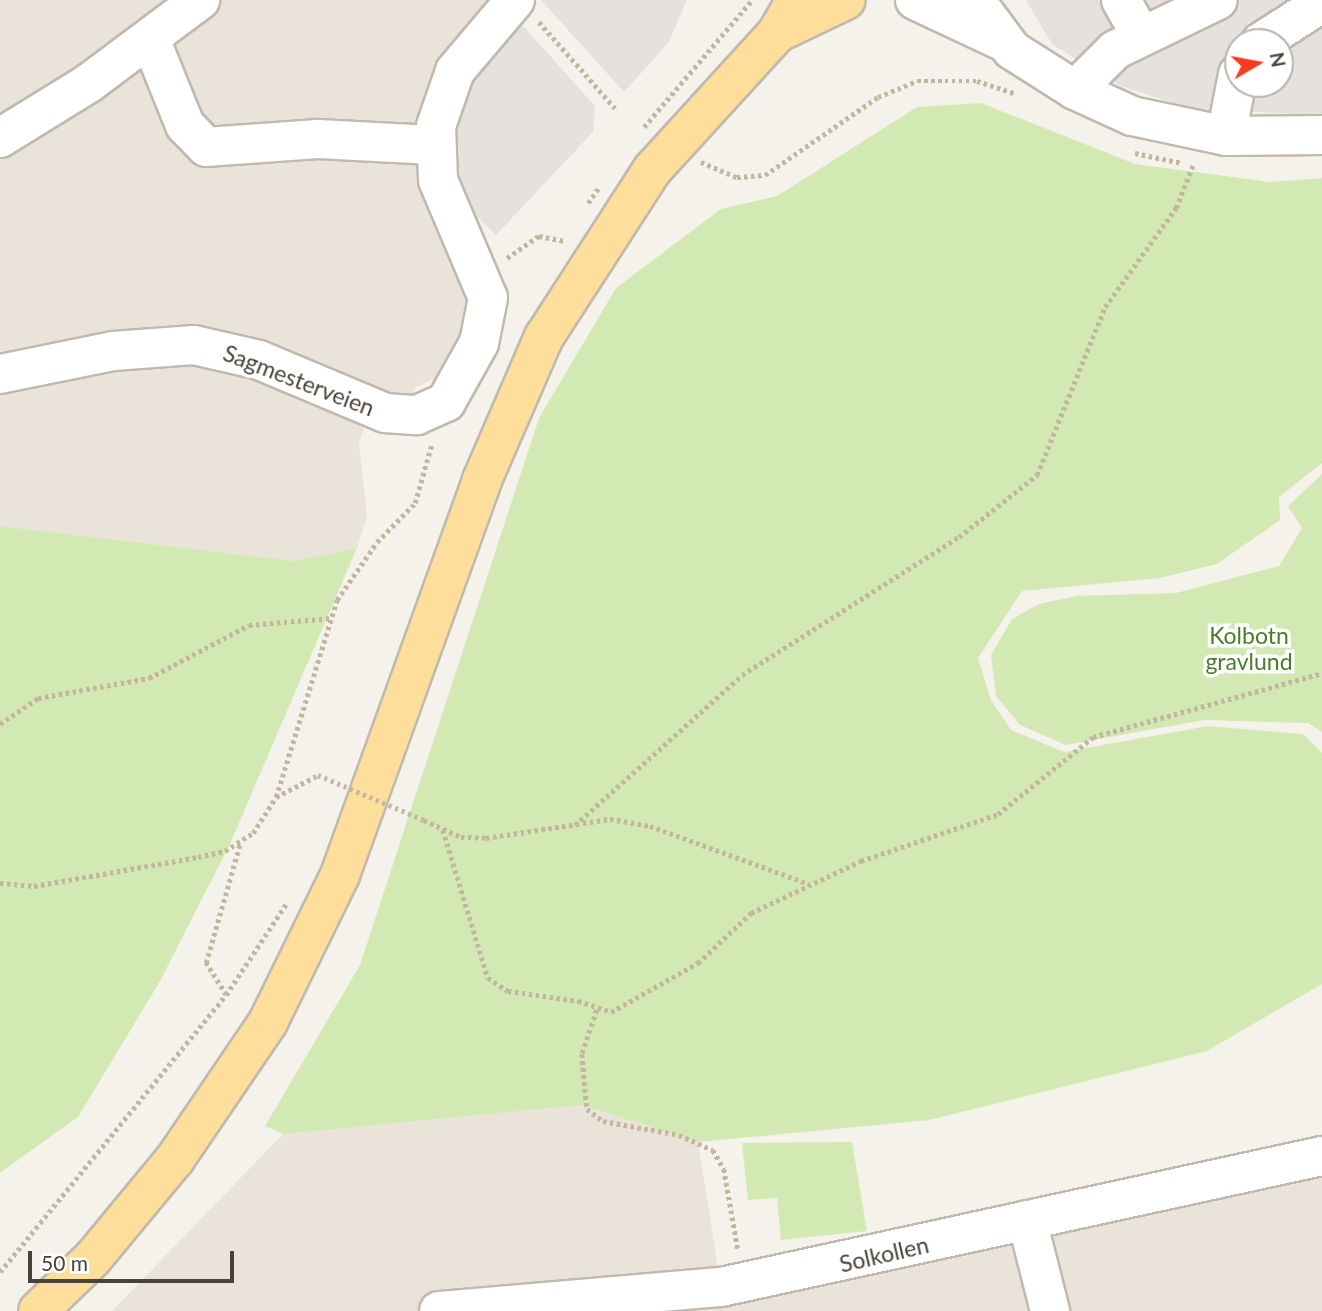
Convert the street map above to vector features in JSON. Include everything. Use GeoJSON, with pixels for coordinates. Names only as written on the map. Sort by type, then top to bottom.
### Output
{"type":"FeatureCollection","features":[{"type":"Feature","properties":{"kind":"main road"},"geometry":{"type":"LineString","coordinates":[[38,1311],[93,1258],[175,1159],[274,1012],[340,875],[482,480],[544,337],[652,170],[777,33],[796,0]]}},
{"type":"Feature","properties":{"kind":"main road"},"geometry":{"type":"LineString","coordinates":[[777,33],[846,0]]}},
{"type":"Feature","properties":{"kind":"street"},"geometry":{"type":"LineString","coordinates":[[0,138],[151,41],[200,0]]}},
{"type":"Feature","properties":{"kind":"street"},"geometry":{"type":"LineString","coordinates":[[915,0],[1002,41],[1075,90],[1161,125],[1215,151],[1322,135]]}},
{"type":"Feature","properties":{"kind":"street"},"geometry":{"type":"LineString","coordinates":[[975,0],[1002,41]]}},
{"type":"Feature","properties":{"kind":"street"},"geometry":{"type":"LineString","coordinates":[[1121,0],[1141,36]]}},
{"type":"Feature","properties":{"kind":"street"},"geometry":{"type":"LineString","coordinates":[[1075,90],[1099,61],[1141,36],[1218,0]]}},
{"type":"Feature","properties":{"kind":"street"},"geometry":{"type":"LineString","coordinates":[[1283,28],[1322,3]]}},
{"type":"Feature","properties":{"kind":"street","name":"Sagmesterveien"},"geometry":{"type":"LineString","coordinates":[[0,374],[113,351],[194,345],[259,360],[375,410],[417,415],[446,402],[473,356],[487,314],[484,281],[442,193],[433,145],[455,71],[524,7]]}},
{"type":"Feature","properties":{"kind":"street"},"geometry":{"type":"LineString","coordinates":[[151,41],[185,125],[206,147],[307,139],[433,145]]}},
{"type":"Feature","properties":{"kind":"street"},"geometry":{"type":"LineString","coordinates":[[1215,151],[1231,98]]}},
{"type":"Feature","properties":{"kind":"street","name":"Solkollen"},"geometry":{"type":"LineString","coordinates":[[439,1311],[744,1283],[1322,1156]]}},
{"type":"Feature","properties":{"kind":"street"},"geometry":{"type":"LineString","coordinates":[[1027,1220],[1050,1311]]}},
{"type":"Feature","properties":{"kind":"path"},"geometry":{"type":"LineString","coordinates":[[640,131],[752,0]]}},
{"type":"Feature","properties":{"kind":"path"},"geometry":{"type":"LineString","coordinates":[[524,7],[615,108]]}},
{"type":"Feature","properties":{"kind":"path"},"geometry":{"type":"LineString","coordinates":[[694,157],[737,177],[765,175],[878,97],[917,80],[977,80],[1024,98]]}},
{"type":"Feature","properties":{"kind":"path"},"geometry":{"type":"LineString","coordinates":[[1128,151],[1193,165]]}},
{"type":"Feature","properties":{"kind":"path"},"geometry":{"type":"LineString","coordinates":[[575,825],[742,675],[958,537],[1037,475],[1105,307],[1177,208],[1193,165],[1215,151]]}},
{"type":"Feature","properties":{"kind":"path"},"geometry":{"type":"LineString","coordinates":[[579,218],[601,183]]}},
{"type":"Feature","properties":{"kind":"path"},"geometry":{"type":"LineString","coordinates":[[558,253],[572,229]]}},
{"type":"Feature","properties":{"kind":"path"},"geometry":{"type":"LineString","coordinates":[[484,281],[530,239],[550,235],[565,241]]}},
{"type":"Feature","properties":{"kind":"path"},"geometry":{"type":"LineString","coordinates":[[226,995],[206,963],[240,843],[276,797],[331,618],[377,542],[415,503],[429,437]]}},
{"type":"Feature","properties":{"kind":"path"},"geometry":{"type":"LineString","coordinates":[[0,724],[38,698],[149,678],[249,625],[331,618]]}},
{"type":"Feature","properties":{"kind":"path"},"geometry":{"type":"LineString","coordinates":[[443,830],[488,978],[508,991],[579,1001],[597,1010],[618,1010],[698,963],[740,921],[808,884],[998,814],[1034,791],[1077,747],[1114,728],[1322,673]]}},
{"type":"Feature","properties":{"kind":"path"},"geometry":{"type":"LineString","coordinates":[[338,793],[347,769]]}},
{"type":"Feature","properties":{"kind":"path"},"geometry":{"type":"LineString","coordinates":[[276,797],[318,775],[443,830],[486,838],[610,819],[650,826],[808,884]]}},
{"type":"Feature","properties":{"kind":"path"},"geometry":{"type":"LineString","coordinates":[[0,883],[83,879],[225,851],[240,843]]}},
{"type":"Feature","properties":{"kind":"path"},"geometry":{"type":"LineString","coordinates":[[0,1272],[226,995],[291,895]]}},
{"type":"Feature","properties":{"kind":"path"},"geometry":{"type":"LineString","coordinates":[[597,1010],[582,1054],[587,1110],[603,1121],[679,1135],[713,1150],[724,1169],[744,1283]]}},
{"type":"Feature","properties":{"kind":"shaded area"},"geometry":{"type":"Polygon","coordinates":[[[0,0],[486,0],[469,26],[413,158],[426,175],[460,263],[470,307],[465,337],[445,374],[416,387],[411,401],[373,402],[359,442],[367,517],[357,548],[294,561],[0,526],[0,0]]]}},
{"type":"Feature","properties":{"kind":"shaded area"},"geometry":{"type":"Polygon","coordinates":[[[541,0],[687,0],[669,42],[624,92],[541,0]]]}},
{"type":"Feature","properties":{"kind":"shaded area"},"geometry":{"type":"Polygon","coordinates":[[[1026,0],[1322,0],[1322,115],[1191,109],[1118,85],[1052,44],[1026,0]]]}},
{"type":"Feature","properties":{"kind":"shaded area"},"geometry":{"type":"Polygon","coordinates":[[[512,25],[524,27],[595,106],[593,132],[496,235],[452,193],[454,99],[512,25]]]}},
{"type":"Feature","properties":{"kind":"shaded area"},"geometry":{"type":"Polygon","coordinates":[[[582,1105],[698,1142],[721,1287],[1322,1157],[1322,1311],[112,1311],[283,1134],[582,1105]]]}},
{"type":"Feature","properties":{"kind":"green space"},"geometry":{"type":"Polygon","coordinates":[[[981,103],[1135,164],[1270,182],[1322,178],[1322,463],[1279,497],[1280,520],[1217,564],[1160,578],[1022,591],[978,658],[991,700],[1011,730],[1064,752],[1208,726],[1303,734],[1322,753],[1322,984],[1207,1051],[929,1120],[698,1142],[582,1105],[283,1134],[265,1126],[360,965],[539,418],[616,288],[721,209],[777,196],[917,107],[981,103]]]}},
{"type":"Feature","properties":{"kind":"green space","name":"Kolbotn gravlund"},"geometry":{"type":"Polygon","coordinates":[[[1322,474],[1322,732],[1308,723],[1204,720],[1066,745],[1020,725],[996,696],[991,655],[1012,619],[1039,604],[1076,596],[1176,593],[1279,566],[1302,528],[1288,506],[1322,474]]]}},
{"type":"Feature","properties":{"kind":"green space"},"geometry":{"type":"Polygon","coordinates":[[[0,526],[294,561],[357,548],[230,844],[159,983],[78,1117],[0,1173],[0,526]]]}},
{"type":"Feature","properties":{"kind":"green space"},"geometry":{"type":"Polygon","coordinates":[[[852,1142],[867,1231],[781,1240],[777,1198],[748,1200],[742,1143],[852,1142]]]}}]}
